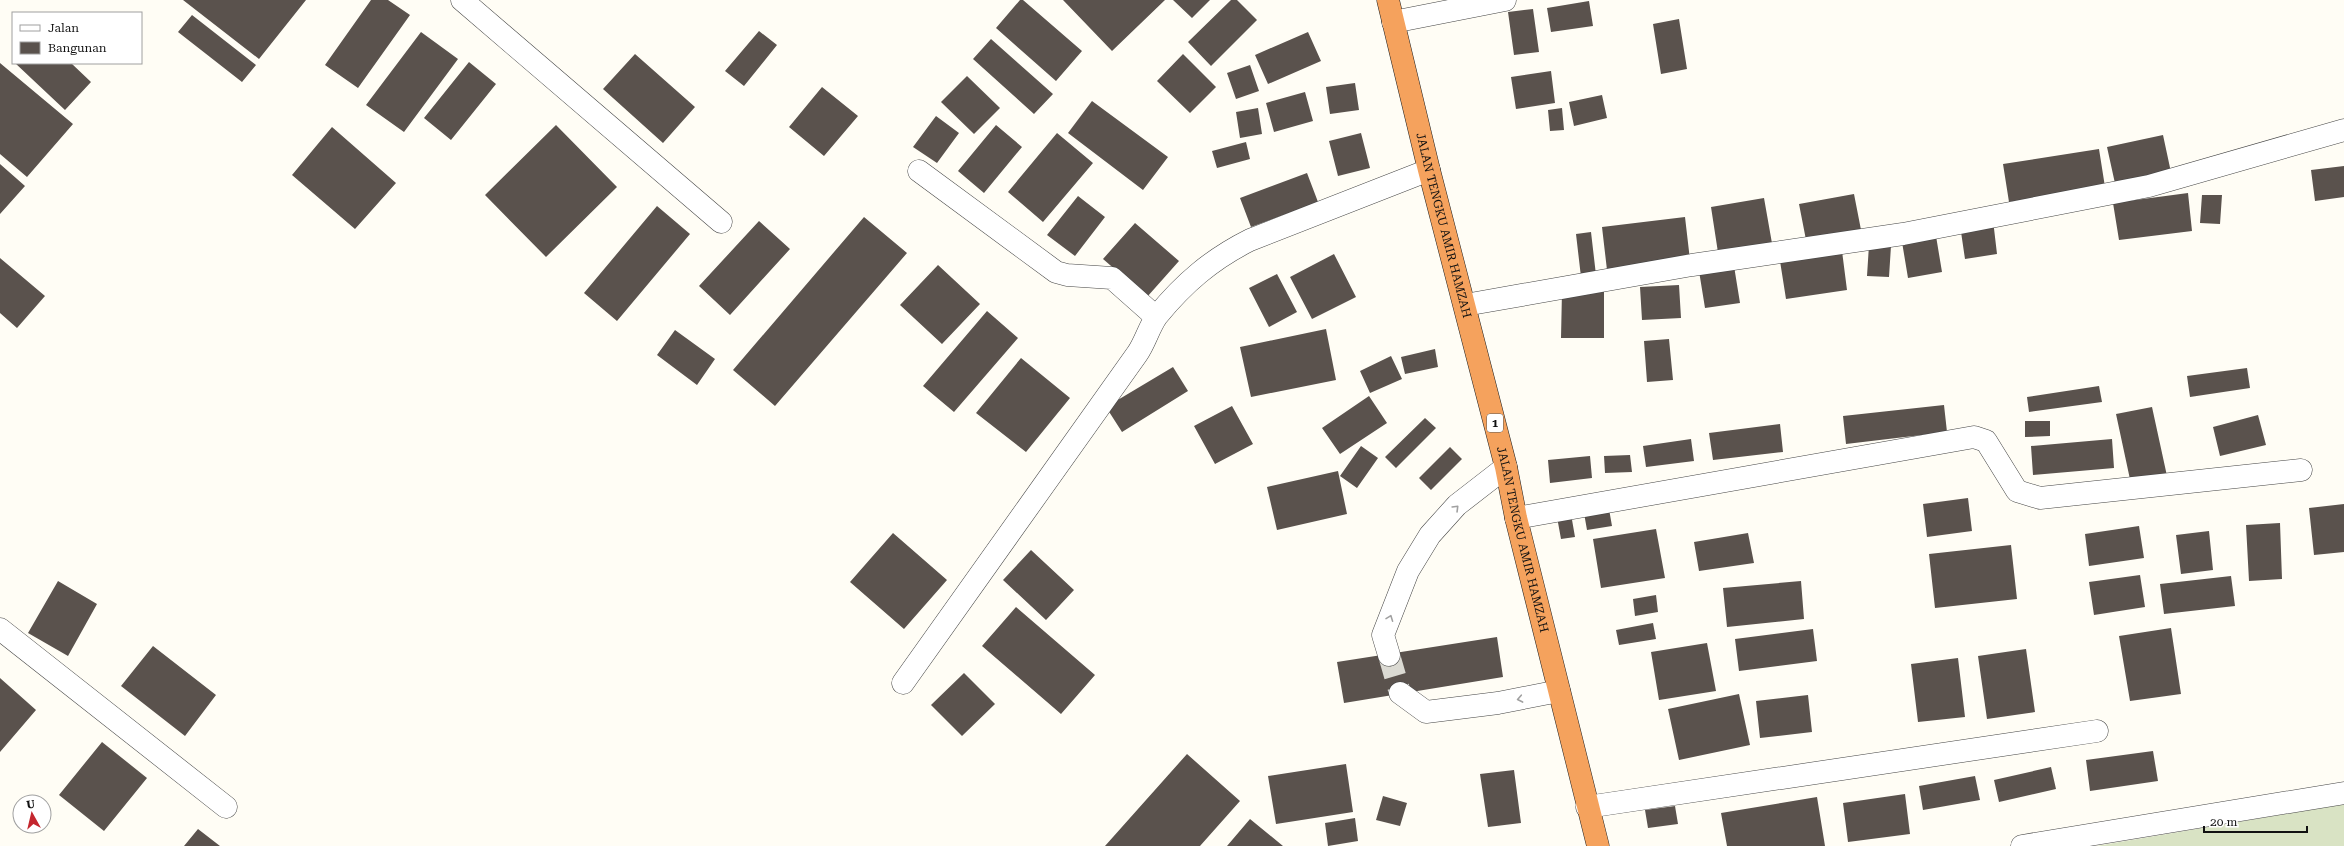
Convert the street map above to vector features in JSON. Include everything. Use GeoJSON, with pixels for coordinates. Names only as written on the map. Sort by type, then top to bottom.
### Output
{"type":"FeatureCollection","features":[{"type":"Feature","properties":{"kind":"highway","name":"JALAN TENGKU AMIR HAMZAH"},"geometry":{"type":"LineString","coordinates":[[1388,0],[1429,170],[1506,467],[1516,518],[1587,807],[1598,846]]}},
{"type":"Feature","properties":{"kind":"street"},"geometry":{"type":"LineString","coordinates":[[462,0],[721,222]]}},
{"type":"Feature","properties":{"kind":"street"},"geometry":{"type":"LineString","coordinates":[[1393,22],[1505,0]]}},
{"type":"Feature","properties":{"kind":"street"},"geometry":{"type":"LineString","coordinates":[[1465,305],[1692,265],[1903,234],[2134,189],[2344,130]]}},
{"type":"Feature","properties":{"kind":"street"},"geometry":{"type":"LineString","coordinates":[[903,683],[1137,354],[1156,317],[1202,269],[1224,252],[1250,240],[1429,170]]}},
{"type":"Feature","properties":{"kind":"street"},"geometry":{"type":"LineString","coordinates":[[919,171],[1056,272],[1067,275],[1112,278],[1156,317]]}},
{"type":"Feature","properties":{"kind":"street"},"geometry":{"type":"LineString","coordinates":[[1516,518],[1974,437],[1986,441],[2017,491],[2040,498],[2300,470]]}},
{"type":"Feature","properties":{"kind":"street"},"geometry":{"type":"LineString","coordinates":[[1389,655],[1383,635],[1408,571],[1430,535],[1457,505],[1506,467]]}},
{"type":"Feature","properties":{"kind":"street"},"geometry":{"type":"LineString","coordinates":[[0,629],[226,807]]}},
{"type":"Feature","properties":{"kind":"street"},"geometry":{"type":"LineString","coordinates":[[1400,693],[1426,712],[1498,703],[1559,691]]}},
{"type":"Feature","properties":{"kind":"street"},"geometry":{"type":"LineString","coordinates":[[1587,807],[2097,731]]}},
{"type":"Feature","properties":{"kind":"street"},"geometry":{"type":"LineString","coordinates":[[2022,846],[2344,793]]}},
{"type":"Feature","properties":{"kind":"green space"},"geometry":{"type":"Polygon","coordinates":[[[2344,804],[2344,846],[2096,846],[2344,804]]]}},
{"type":"Feature","properties":{"kind":"building"},"geometry":{"type":"Polygon","coordinates":[[[183,0],[306,0],[259,59],[183,0]]]}},
{"type":"Feature","properties":{"kind":"building"},"geometry":{"type":"Polygon","coordinates":[[[371,0],[388,0],[410,15],[358,88],[325,65],[371,0]]]}},
{"type":"Feature","properties":{"kind":"building"},"geometry":{"type":"Polygon","coordinates":[[[1020,0],[1023,0],[1082,51],[1056,81],[996,28],[1020,0]]]}},
{"type":"Feature","properties":{"kind":"building"},"geometry":{"type":"Polygon","coordinates":[[[1063,0],[1165,0],[1112,51],[1063,0]]]}},
{"type":"Feature","properties":{"kind":"building"},"geometry":{"type":"Polygon","coordinates":[[[1173,0],[1210,0],[1192,18],[1173,0]]]}},
{"type":"Feature","properties":{"kind":"building"},"geometry":{"type":"Polygon","coordinates":[[[1231,0],[1237,0],[1257,20],[1211,66],[1188,42],[1231,0]]]}},
{"type":"Feature","properties":{"kind":"building"},"geometry":{"type":"Polygon","coordinates":[[[1589,1],[1593,26],[1551,32],[1547,8],[1589,1]]]}},
{"type":"Feature","properties":{"kind":"building"},"geometry":{"type":"Polygon","coordinates":[[[1533,9],[1539,52],[1514,55],[1508,12],[1533,9]]]}},
{"type":"Feature","properties":{"kind":"building"},"geometry":{"type":"Polygon","coordinates":[[[192,15],[256,65],[242,82],[178,32],[192,15]]]}},
{"type":"Feature","properties":{"kind":"building"},"geometry":{"type":"Polygon","coordinates":[[[1679,19],[1687,69],[1661,74],[1653,24],[1679,19]]]}},
{"type":"Feature","properties":{"kind":"building"},"geometry":{"type":"Polygon","coordinates":[[[759,31],[777,45],[744,86],[725,71],[759,31]]]}},
{"type":"Feature","properties":{"kind":"building"},"geometry":{"type":"Polygon","coordinates":[[[421,32],[458,59],[404,132],[366,105],[421,32]]]}},
{"type":"Feature","properties":{"kind":"building"},"geometry":{"type":"Polygon","coordinates":[[[1308,32],[1321,61],[1268,84],[1255,55],[1308,32]]]}},
{"type":"Feature","properties":{"kind":"building"},"geometry":{"type":"Polygon","coordinates":[[[991,39],[1053,94],[1034,114],[973,59],[991,39]]]}},
{"type":"Feature","properties":{"kind":"building"},"geometry":{"type":"Polygon","coordinates":[[[635,54],[695,107],[663,143],[603,89],[635,54]]]}},
{"type":"Feature","properties":{"kind":"building"},"geometry":{"type":"Polygon","coordinates":[[[1183,54],[1216,87],[1190,113],[1157,81],[1183,54]]]}},
{"type":"Feature","properties":{"kind":"building"},"geometry":{"type":"Polygon","coordinates":[[[469,62],[496,84],[451,140],[424,118],[469,62]]]}},
{"type":"Feature","properties":{"kind":"building"},"geometry":{"type":"Polygon","coordinates":[[[0,63],[73,124],[27,177],[0,154],[0,63]]]}},
{"type":"Feature","properties":{"kind":"building"},"geometry":{"type":"Polygon","coordinates":[[[16,64],[72,64],[91,82],[65,110],[16,64]]]}},
{"type":"Feature","properties":{"kind":"building"},"geometry":{"type":"Polygon","coordinates":[[[1250,65],[1259,91],[1236,99],[1227,73],[1250,65]]]}},
{"type":"Feature","properties":{"kind":"building"},"geometry":{"type":"Polygon","coordinates":[[[1551,71],[1555,103],[1516,109],[1511,77],[1551,71]]]}},
{"type":"Feature","properties":{"kind":"building"},"geometry":{"type":"Polygon","coordinates":[[[967,76],[1000,108],[974,134],[941,102],[967,76]]]}},
{"type":"Feature","properties":{"kind":"building"},"geometry":{"type":"Polygon","coordinates":[[[1355,83],[1359,110],[1330,114],[1326,87],[1355,83]]]}},
{"type":"Feature","properties":{"kind":"building"},"geometry":{"type":"Polygon","coordinates":[[[822,87],[858,116],[824,156],[789,127],[822,87]]]}},
{"type":"Feature","properties":{"kind":"building"},"geometry":{"type":"Polygon","coordinates":[[[1305,92],[1313,121],[1274,132],[1266,103],[1305,92]]]}},
{"type":"Feature","properties":{"kind":"building"},"geometry":{"type":"Polygon","coordinates":[[[1602,95],[1607,118],[1574,126],[1569,102],[1602,95]]]}},
{"type":"Feature","properties":{"kind":"building"},"geometry":{"type":"Polygon","coordinates":[[[1092,101],[1168,157],[1143,190],[1068,133],[1092,101]]]}},
{"type":"Feature","properties":{"kind":"building"},"geometry":{"type":"Polygon","coordinates":[[[1258,108],[1262,134],[1240,138],[1236,112],[1258,108]]]}},
{"type":"Feature","properties":{"kind":"building"},"geometry":{"type":"Polygon","coordinates":[[[1562,108],[1564,130],[1550,131],[1548,110],[1562,108]]]}},
{"type":"Feature","properties":{"kind":"building"},"geometry":{"type":"Polygon","coordinates":[[[936,116],[959,133],[937,163],[913,147],[936,116]]]}},
{"type":"Feature","properties":{"kind":"building"},"geometry":{"type":"Polygon","coordinates":[[[556,125],[617,187],[546,257],[485,195],[556,125]]]}},
{"type":"Feature","properties":{"kind":"building"},"geometry":{"type":"Polygon","coordinates":[[[996,125],[1022,147],[984,193],[958,171],[996,125]]]}},
{"type":"Feature","properties":{"kind":"building"},"geometry":{"type":"Polygon","coordinates":[[[332,127],[396,183],[355,229],[292,175],[332,127]]]}},
{"type":"Feature","properties":{"kind":"building"},"geometry":{"type":"Polygon","coordinates":[[[1057,133],[1093,163],[1043,222],[1008,192],[1057,133]]]}},
{"type":"Feature","properties":{"kind":"building"},"geometry":{"type":"Polygon","coordinates":[[[1361,133],[1370,168],[1338,176],[1329,141],[1361,133]]]}},
{"type":"Feature","properties":{"kind":"building"},"geometry":{"type":"Polygon","coordinates":[[[2163,135],[2172,177],[2116,188],[2107,147],[2163,135]]]}},
{"type":"Feature","properties":{"kind":"building"},"geometry":{"type":"Polygon","coordinates":[[[1246,142],[1250,159],[1217,168],[1212,151],[1246,142]]]}},
{"type":"Feature","properties":{"kind":"building"},"geometry":{"type":"Polygon","coordinates":[[[2099,149],[2105,187],[2009,202],[2003,164],[2099,149]]]}},
{"type":"Feature","properties":{"kind":"building"},"geometry":{"type":"Polygon","coordinates":[[[0,164],[25,186],[0,214],[0,164]]]}},
{"type":"Feature","properties":{"kind":"building"},"geometry":{"type":"Polygon","coordinates":[[[2344,166],[2344,197],[2315,201],[2311,170],[2344,166]]]}},
{"type":"Feature","properties":{"kind":"building"},"geometry":{"type":"Polygon","coordinates":[[[1307,173],[1318,202],[1251,227],[1240,198],[1307,173]]]}},
{"type":"Feature","properties":{"kind":"building"},"geometry":{"type":"Polygon","coordinates":[[[2188,193],[2192,231],[2119,240],[2113,203],[2188,193]]]}},
{"type":"Feature","properties":{"kind":"building"},"geometry":{"type":"Polygon","coordinates":[[[1854,194],[1862,235],[1807,245],[1799,204],[1854,194]]]}},
{"type":"Feature","properties":{"kind":"building"},"geometry":{"type":"Polygon","coordinates":[[[2202,195],[2222,195],[2220,224],[2200,223],[2202,195]]]}},
{"type":"Feature","properties":{"kind":"building"},"geometry":{"type":"Polygon","coordinates":[[[1078,196],[1105,217],[1075,256],[1047,235],[1078,196]]]}},
{"type":"Feature","properties":{"kind":"building"},"geometry":{"type":"Polygon","coordinates":[[[1764,198],[1773,249],[1719,259],[1711,207],[1764,198]]]}},
{"type":"Feature","properties":{"kind":"building"},"geometry":{"type":"Polygon","coordinates":[[[657,206],[690,234],[617,321],[584,293],[657,206]]]}},
{"type":"Feature","properties":{"kind":"building"},"geometry":{"type":"Polygon","coordinates":[[[864,217],[907,253],[775,406],[733,370],[864,217]]]}},
{"type":"Feature","properties":{"kind":"building"},"geometry":{"type":"Polygon","coordinates":[[[1685,217],[1690,260],[1607,270],[1602,227],[1685,217]]]}},
{"type":"Feature","properties":{"kind":"building"},"geometry":{"type":"Polygon","coordinates":[[[1993,220],[1997,254],[1965,259],[1960,225],[1993,220]]]}},
{"type":"Feature","properties":{"kind":"building"},"geometry":{"type":"Polygon","coordinates":[[[759,221],[790,249],[730,315],[699,286],[759,221]]]}},
{"type":"Feature","properties":{"kind":"building"},"geometry":{"type":"Polygon","coordinates":[[[1135,223],[1179,261],[1147,297],[1103,259],[1135,223]]]}},
{"type":"Feature","properties":{"kind":"building"},"geometry":{"type":"Polygon","coordinates":[[[1591,232],[1596,275],[1581,277],[1576,234],[1591,232]]]}},
{"type":"Feature","properties":{"kind":"building"},"geometry":{"type":"Polygon","coordinates":[[[1936,236],[1942,272],[1908,278],[1902,242],[1936,236]]]}},
{"type":"Feature","properties":{"kind":"building"},"geometry":{"type":"Polygon","coordinates":[[[1869,245],[1891,246],[1889,277],[1867,276],[1869,245]]]}},
{"type":"Feature","properties":{"kind":"building"},"geometry":{"type":"Polygon","coordinates":[[[1842,251],[1847,290],[1786,299],[1780,261],[1842,251]]]}},
{"type":"Feature","properties":{"kind":"building"},"geometry":{"type":"Polygon","coordinates":[[[1334,254],[1356,297],[1312,319],[1290,277],[1334,254]]]}},
{"type":"Feature","properties":{"kind":"building"},"geometry":{"type":"Polygon","coordinates":[[[0,258],[45,296],[17,328],[0,313],[0,258]]]}},
{"type":"Feature","properties":{"kind":"building"},"geometry":{"type":"Polygon","coordinates":[[[938,265],[980,304],[942,344],[900,305],[938,265]]]}},
{"type":"Feature","properties":{"kind":"building"},"geometry":{"type":"Polygon","coordinates":[[[1734,266],[1740,303],[1705,308],[1699,271],[1734,266]]]}},
{"type":"Feature","properties":{"kind":"building"},"geometry":{"type":"Polygon","coordinates":[[[1277,274],[1297,312],[1269,327],[1249,288],[1277,274]]]}},
{"type":"Feature","properties":{"kind":"building"},"geometry":{"type":"Polygon","coordinates":[[[1679,285],[1681,318],[1642,320],[1640,287],[1679,285]]]}},
{"type":"Feature","properties":{"kind":"building"},"geometry":{"type":"Polygon","coordinates":[[[1562,291],[1604,291],[1604,338],[1561,338],[1562,291]]]}},
{"type":"Feature","properties":{"kind":"building"},"geometry":{"type":"Polygon","coordinates":[[[987,311],[1018,338],[954,412],[923,386],[987,311]]]}},
{"type":"Feature","properties":{"kind":"building"},"geometry":{"type":"Polygon","coordinates":[[[1326,329],[1336,380],[1251,397],[1240,347],[1326,329]]]}},
{"type":"Feature","properties":{"kind":"building"},"geometry":{"type":"Polygon","coordinates":[[[675,330],[715,359],[697,385],[657,355],[675,330]]]}},
{"type":"Feature","properties":{"kind":"building"},"geometry":{"type":"Polygon","coordinates":[[[1669,339],[1673,380],[1647,382],[1644,341],[1669,339]]]}},
{"type":"Feature","properties":{"kind":"building"},"geometry":{"type":"Polygon","coordinates":[[[1435,349],[1438,367],[1405,374],[1401,357],[1435,349]]]}},
{"type":"Feature","properties":{"kind":"building"},"geometry":{"type":"Polygon","coordinates":[[[1391,356],[1402,379],[1370,393],[1360,371],[1391,356]]]}},
{"type":"Feature","properties":{"kind":"building"},"geometry":{"type":"Polygon","coordinates":[[[1021,358],[1070,398],[1026,452],[976,413],[1021,358]]]}},
{"type":"Feature","properties":{"kind":"building"},"geometry":{"type":"Polygon","coordinates":[[[1173,367],[1188,391],[1122,432],[1106,407],[1173,367]]]}},
{"type":"Feature","properties":{"kind":"building"},"geometry":{"type":"Polygon","coordinates":[[[2247,368],[2250,388],[2190,397],[2187,376],[2247,368]]]}},
{"type":"Feature","properties":{"kind":"building"},"geometry":{"type":"Polygon","coordinates":[[[2099,386],[2102,402],[2029,412],[2027,397],[2099,386]]]}},
{"type":"Feature","properties":{"kind":"building"},"geometry":{"type":"Polygon","coordinates":[[[1369,396],[1387,423],[1340,454],[1322,428],[1369,396]]]}},
{"type":"Feature","properties":{"kind":"building"},"geometry":{"type":"Polygon","coordinates":[[[1944,405],[1947,432],[1846,444],[1843,416],[1944,405]]]}},
{"type":"Feature","properties":{"kind":"building"},"geometry":{"type":"Polygon","coordinates":[[[1232,406],[1253,444],[1215,464],[1194,426],[1232,406]]]}},
{"type":"Feature","properties":{"kind":"building"},"geometry":{"type":"Polygon","coordinates":[[[2152,407],[2167,476],[2131,484],[2116,414],[2152,407]]]}},
{"type":"Feature","properties":{"kind":"building"},"geometry":{"type":"Polygon","coordinates":[[[2258,415],[2266,445],[2220,456],[2213,427],[2258,415]]]}},
{"type":"Feature","properties":{"kind":"building"},"geometry":{"type":"Polygon","coordinates":[[[1425,418],[1436,428],[1396,468],[1385,457],[1425,418]]]}},
{"type":"Feature","properties":{"kind":"building"},"geometry":{"type":"Polygon","coordinates":[[[2025,421],[2050,421],[2050,436],[2025,437],[2025,421]]]}},
{"type":"Feature","properties":{"kind":"building"},"geometry":{"type":"Polygon","coordinates":[[[1780,424],[1783,452],[1713,460],[1709,433],[1780,424]]]}},
{"type":"Feature","properties":{"kind":"building"},"geometry":{"type":"Polygon","coordinates":[[[1691,439],[1694,461],[1646,467],[1643,446],[1691,439]]]}},
{"type":"Feature","properties":{"kind":"building"},"geometry":{"type":"Polygon","coordinates":[[[2112,439],[2114,468],[2033,475],[2031,446],[2112,439]]]}},
{"type":"Feature","properties":{"kind":"building"},"geometry":{"type":"Polygon","coordinates":[[[1361,446],[1378,458],[1357,488],[1340,476],[1361,446]]]}},
{"type":"Feature","properties":{"kind":"building"},"geometry":{"type":"Polygon","coordinates":[[[1450,447],[1462,459],[1431,490],[1419,478],[1450,447]]]}},
{"type":"Feature","properties":{"kind":"building"},"geometry":{"type":"Polygon","coordinates":[[[1630,455],[1632,472],[1605,473],[1604,456],[1630,455]]]}},
{"type":"Feature","properties":{"kind":"building"},"geometry":{"type":"Polygon","coordinates":[[[1590,456],[1592,478],[1550,483],[1548,460],[1590,456]]]}},
{"type":"Feature","properties":{"kind":"building"},"geometry":{"type":"Polygon","coordinates":[[[1338,471],[1347,514],[1277,530],[1267,487],[1338,471]]]}},
{"type":"Feature","properties":{"kind":"building"},"geometry":{"type":"Polygon","coordinates":[[[1968,498],[1972,531],[1927,537],[1923,504],[1968,498]]]}},
{"type":"Feature","properties":{"kind":"building"},"geometry":{"type":"Polygon","coordinates":[[[2344,504],[2344,552],[2314,555],[2309,508],[2344,504]]]}},
{"type":"Feature","properties":{"kind":"building"},"geometry":{"type":"Polygon","coordinates":[[[1609,509],[1612,526],[1587,530],[1584,513],[1609,509]]]}},
{"type":"Feature","properties":{"kind":"building"},"geometry":{"type":"Polygon","coordinates":[[[1571,514],[1575,537],[1561,539],[1557,517],[1571,514]]]}},
{"type":"Feature","properties":{"kind":"building"},"geometry":{"type":"Polygon","coordinates":[[[2280,523],[2282,579],[2249,581],[2246,525],[2280,523]]]}},
{"type":"Feature","properties":{"kind":"building"},"geometry":{"type":"Polygon","coordinates":[[[2139,526],[2144,558],[2089,566],[2085,534],[2139,526]]]}},
{"type":"Feature","properties":{"kind":"building"},"geometry":{"type":"Polygon","coordinates":[[[1656,529],[1665,578],[1601,588],[1593,539],[1656,529]]]}},
{"type":"Feature","properties":{"kind":"building"},"geometry":{"type":"Polygon","coordinates":[[[2209,531],[2213,570],[2181,574],[2176,535],[2209,531]]]}},
{"type":"Feature","properties":{"kind":"building"},"geometry":{"type":"Polygon","coordinates":[[[893,533],[947,580],[904,629],[850,582],[893,533]]]}},
{"type":"Feature","properties":{"kind":"building"},"geometry":{"type":"Polygon","coordinates":[[[1748,533],[1754,563],[1699,571],[1694,542],[1748,533]]]}},
{"type":"Feature","properties":{"kind":"building"},"geometry":{"type":"Polygon","coordinates":[[[2011,545],[2017,599],[1935,608],[1929,554],[2011,545]]]}},
{"type":"Feature","properties":{"kind":"building"},"geometry":{"type":"Polygon","coordinates":[[[1031,550],[1074,590],[1046,620],[1003,580],[1031,550]]]}},
{"type":"Feature","properties":{"kind":"building"},"geometry":{"type":"Polygon","coordinates":[[[2140,575],[2145,607],[2094,615],[2089,582],[2140,575]]]}},
{"type":"Feature","properties":{"kind":"building"},"geometry":{"type":"Polygon","coordinates":[[[2231,576],[2235,606],[2164,614],[2160,584],[2231,576]]]}},
{"type":"Feature","properties":{"kind":"building"},"geometry":{"type":"Polygon","coordinates":[[[58,581],[97,604],[68,656],[28,633],[58,581]]]}},
{"type":"Feature","properties":{"kind":"building"},"geometry":{"type":"Polygon","coordinates":[[[1801,581],[1804,619],[1727,627],[1723,588],[1801,581]]]}},
{"type":"Feature","properties":{"kind":"building"},"geometry":{"type":"Polygon","coordinates":[[[1656,595],[1658,612],[1635,616],[1633,599],[1656,595]]]}},
{"type":"Feature","properties":{"kind":"building"},"geometry":{"type":"Polygon","coordinates":[[[1016,607],[1095,675],[1061,714],[982,646],[1016,607]]]}},
{"type":"Feature","properties":{"kind":"building"},"geometry":{"type":"Polygon","coordinates":[[[1653,623],[1656,639],[1619,645],[1616,630],[1653,623]]]}},
{"type":"Feature","properties":{"kind":"building"},"geometry":{"type":"Polygon","coordinates":[[[2171,628],[2181,694],[2130,701],[2119,636],[2171,628]]]}},
{"type":"Feature","properties":{"kind":"building"},"geometry":{"type":"Polygon","coordinates":[[[1813,629],[1817,661],[1739,671],[1735,639],[1813,629]]]}},
{"type":"Feature","properties":{"kind":"building"},"geometry":{"type":"Polygon","coordinates":[[[1497,637],[1503,677],[1344,703],[1337,662],[1497,637]]]}},
{"type":"Feature","properties":{"kind":"building"},"geometry":{"type":"Polygon","coordinates":[[[1707,643],[1716,691],[1659,700],[1651,652],[1707,643]]]}},
{"type":"Feature","properties":{"kind":"building"},"geometry":{"type":"Polygon","coordinates":[[[153,646],[216,695],[185,736],[121,686],[153,646]]]}},
{"type":"Feature","properties":{"kind":"building"},"geometry":{"type":"Polygon","coordinates":[[[2026,649],[2035,712],[1987,719],[1978,656],[2026,649]]]}},
{"type":"Feature","properties":{"kind":"building"},"geometry":{"type":"Polygon","coordinates":[[[1958,658],[1965,717],[1918,722],[1911,664],[1958,658]]]}},
{"type":"Feature","properties":{"kind":"building"},"geometry":{"type":"Polygon","coordinates":[[[964,673],[995,704],[962,736],[931,705],[964,673]]]}},
{"type":"Feature","properties":{"kind":"building"},"geometry":{"type":"Polygon","coordinates":[[[0,678],[36,710],[0,752],[0,678]]]}},
{"type":"Feature","properties":{"kind":"building"},"geometry":{"type":"Polygon","coordinates":[[[1739,694],[1750,745],[1679,760],[1668,709],[1739,694]]]}},
{"type":"Feature","properties":{"kind":"building"},"geometry":{"type":"Polygon","coordinates":[[[1808,695],[1812,732],[1760,738],[1756,701],[1808,695]]]}},
{"type":"Feature","properties":{"kind":"building"},"geometry":{"type":"Polygon","coordinates":[[[102,742],[147,778],[104,831],[59,795],[102,742]]]}},
{"type":"Feature","properties":{"kind":"building"},"geometry":{"type":"Polygon","coordinates":[[[2153,751],[2158,781],[2090,791],[2086,760],[2153,751]]]}},
{"type":"Feature","properties":{"kind":"building"},"geometry":{"type":"Polygon","coordinates":[[[1187,754],[1240,801],[1200,846],[1105,846],[1187,754]]]}},
{"type":"Feature","properties":{"kind":"building"},"geometry":{"type":"Polygon","coordinates":[[[1346,764],[1353,812],[1276,824],[1268,776],[1346,764]]]}},
{"type":"Feature","properties":{"kind":"building"},"geometry":{"type":"Polygon","coordinates":[[[2051,767],[2056,789],[1999,802],[1994,780],[2051,767]]]}},
{"type":"Feature","properties":{"kind":"building"},"geometry":{"type":"Polygon","coordinates":[[[1514,770],[1521,823],[1488,827],[1480,774],[1514,770]]]}},
{"type":"Feature","properties":{"kind":"building"},"geometry":{"type":"Polygon","coordinates":[[[1975,776],[1980,800],[1923,810],[1919,786],[1975,776]]]}},
{"type":"Feature","properties":{"kind":"building"},"geometry":{"type":"Polygon","coordinates":[[[1905,794],[1910,834],[1848,842],[1843,803],[1905,794]]]}},
{"type":"Feature","properties":{"kind":"building"},"geometry":{"type":"Polygon","coordinates":[[[1383,796],[1407,803],[1400,826],[1376,820],[1383,796]]]}},
{"type":"Feature","properties":{"kind":"building"},"geometry":{"type":"Polygon","coordinates":[[[1817,797],[1825,846],[1727,846],[1721,813],[1817,797]]]}},
{"type":"Feature","properties":{"kind":"building"},"geometry":{"type":"Polygon","coordinates":[[[1675,806],[1678,824],[1648,828],[1645,810],[1675,806]]]}},
{"type":"Feature","properties":{"kind":"building"},"geometry":{"type":"Polygon","coordinates":[[[1355,818],[1358,841],[1328,846],[1325,823],[1355,818]]]}},
{"type":"Feature","properties":{"kind":"building"},"geometry":{"type":"Polygon","coordinates":[[[1250,819],[1283,846],[1227,846],[1250,819]]]}},
{"type":"Feature","properties":{"kind":"building"},"geometry":{"type":"Polygon","coordinates":[[[198,829],[220,846],[184,846],[198,829]]]}},
{"type":"Feature","properties":{"kind":"tunnel"},"geometry":{"type":"LineString","coordinates":[[1389,655],[1400,693]]}}]}
